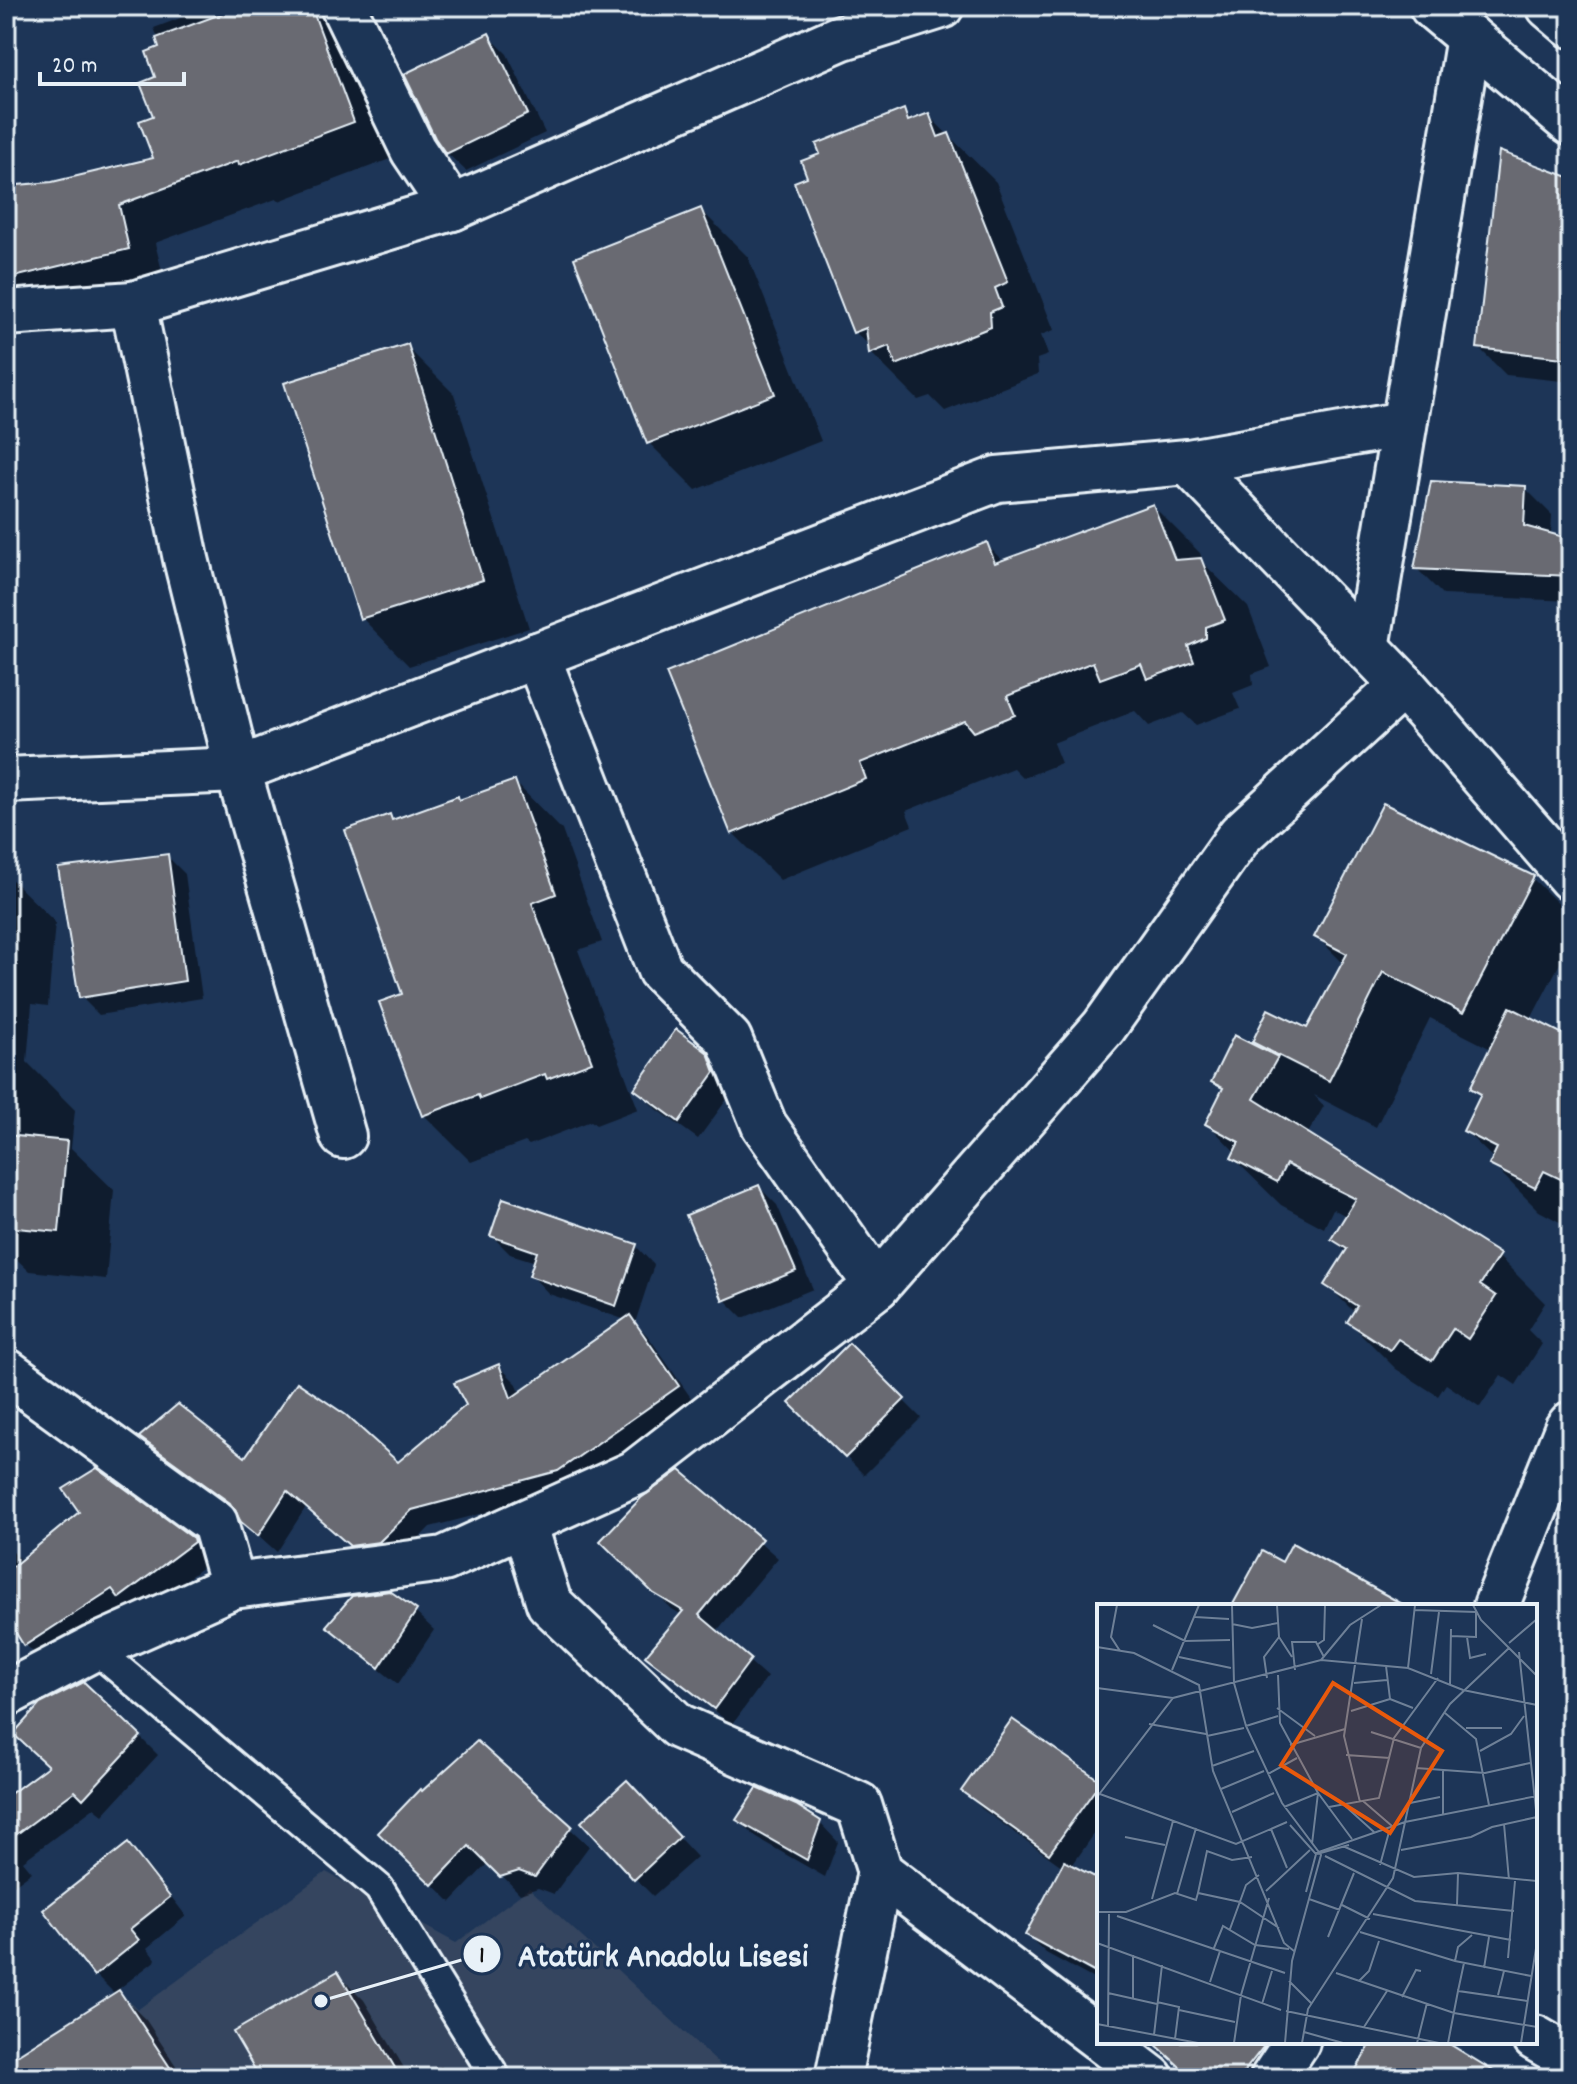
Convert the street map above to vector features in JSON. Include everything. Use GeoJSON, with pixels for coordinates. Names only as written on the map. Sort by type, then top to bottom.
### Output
{"type":"FeatureCollection","features":[{"type":"Feature","properties":{"kind":"street"},"geometry":{"type":"LineString","coordinates":[[343,6],[413,150],[452,208]]}},
{"type":"Feature","properties":{"kind":"street"},"geometry":{"type":"LineString","coordinates":[[6,313],[133,304],[452,208],[840,38],[941,6]]}},
{"type":"Feature","properties":{"kind":"street"},"geometry":{"type":"LineString","coordinates":[[1432,6],[1571,123]]}},
{"type":"Feature","properties":{"kind":"street"},"geometry":{"type":"LineString","coordinates":[[1367,648],[1469,37]]}},
{"type":"Feature","properties":{"kind":"street"},"geometry":{"type":"LineString","coordinates":[[133,304],[186,559],[238,770],[343,1136]]}},
{"type":"Feature","properties":{"kind":"street"},"geometry":{"type":"LineString","coordinates":[[6,780],[238,770],[997,479],[1188,462],[1404,424]]}},
{"type":"Feature","properties":{"kind":"street"},"geometry":{"type":"LineString","coordinates":[[1188,462],[1403,685],[1571,878]]}},
{"type":"Feature","properties":{"kind":"street"},"geometry":{"type":"LineString","coordinates":[[537,655],[660,970],[729,1039],[764,1125],[877,1286]]}},
{"type":"Feature","properties":{"kind":"street"},"geometry":{"type":"LineString","coordinates":[[6,1694],[94,1648],[233,1586],[444,1559],[635,1473],[877,1286],[1104,1027],[1240,835],[1403,685]]}},
{"type":"Feature","properties":{"kind":"street"},"geometry":{"type":"LineString","coordinates":[[6,1371],[215,1523],[233,1586]]}},
{"type":"Feature","properties":{"kind":"street"},"geometry":{"type":"LineString","coordinates":[[1497,1604],[1571,1424]]}},
{"type":"Feature","properties":{"kind":"street"},"geometry":{"type":"LineString","coordinates":[[524,1523],[549,1603],[678,1726],[859,1805],[880,1872],[838,2078]]}},
{"type":"Feature","properties":{"kind":"street"},"geometry":{"type":"LineString","coordinates":[[880,1872],[1097,2036]]}},
{"type":"Feature","properties":{"kind":"street"},"geometry":{"type":"LineString","coordinates":[[1537,2039],[1571,2059]]}},
{"type":"Feature","properties":{"kind":"street"},"geometry":{"type":"LineString","coordinates":[[1107,2044],[1151,2078]]}},
{"type":"Feature","properties":{"kind":"street"},"geometry":{"type":"LineString","coordinates":[[1273,2078],[1296,2044]]}},
{"type":"Feature","properties":{"kind":"lane"},"geometry":{"type":"LineString","coordinates":[[94,1648],[379,1888],[496,2078]]}},
{"type":"Feature","properties":{"kind":"shaded area"},"geometry":{"type":"Polygon","coordinates":[[[326,1872],[456,1943],[529,1888],[734,2078],[6,2078],[119,1990],[137,2010],[326,1872]]]}},
{"type":"Feature","properties":{"kind":"building"},"geometry":{"type":"Polygon","coordinates":[[[242,6],[311,6],[354,122],[119,205],[129,249],[6,279],[6,186],[52,182],[153,158],[139,121],[153,116],[140,83],[155,77],[146,52],[159,47],[156,38],[242,6]]]}},
{"type":"Feature","properties":{"kind":"building"},"geometry":{"type":"Polygon","coordinates":[[[489,33],[528,114],[446,154],[404,74],[489,33]]]}},
{"type":"Feature","properties":{"kind":"building"},"geometry":{"type":"Polygon","coordinates":[[[904,109],[908,121],[929,113],[938,137],[949,133],[1008,282],[995,288],[1002,307],[990,312],[991,327],[896,365],[889,346],[869,354],[866,328],[853,333],[794,182],[807,177],[801,161],[820,154],[816,144],[904,109]]]}},
{"type":"Feature","properties":{"kind":"building"},"geometry":{"type":"Polygon","coordinates":[[[1499,151],[1571,178],[1571,359],[1477,348],[1499,151]]]}},
{"type":"Feature","properties":{"kind":"building"},"geometry":{"type":"Polygon","coordinates":[[[701,208],[775,394],[647,444],[574,258],[701,208]]]}},
{"type":"Feature","properties":{"kind":"building"},"geometry":{"type":"Polygon","coordinates":[[[408,344],[483,580],[360,619],[284,383],[408,344]]]}},
{"type":"Feature","properties":{"kind":"building"},"geometry":{"type":"Polygon","coordinates":[[[1431,481],[1526,486],[1524,526],[1571,539],[1571,576],[1414,569],[1431,481]]]}},
{"type":"Feature","properties":{"kind":"building"},"geometry":{"type":"Polygon","coordinates":[[[1153,504],[1175,560],[1201,558],[1225,620],[1206,627],[1206,638],[1188,646],[1194,662],[1147,679],[1141,664],[1100,679],[1093,662],[1007,696],[1015,715],[974,732],[965,721],[860,763],[866,779],[731,834],[666,673],[987,542],[995,563],[1153,504]]]}},
{"type":"Feature","properties":{"kind":"building"},"geometry":{"type":"Polygon","coordinates":[[[515,780],[556,894],[532,903],[592,1062],[547,1079],[545,1074],[480,1099],[478,1095],[422,1116],[379,1002],[402,994],[345,830],[390,814],[392,820],[458,796],[459,800],[515,780]]]}},
{"type":"Feature","properties":{"kind":"building"},"geometry":{"type":"Polygon","coordinates":[[[1383,803],[1534,876],[1463,1013],[1383,972],[1329,1081],[1252,1042],[1268,1009],[1307,1028],[1347,954],[1314,937],[1383,803]]]}},
{"type":"Feature","properties":{"kind":"building"},"geometry":{"type":"Polygon","coordinates":[[[168,854],[185,981],[79,998],[58,868],[168,854]]]}},
{"type":"Feature","properties":{"kind":"building"},"geometry":{"type":"Polygon","coordinates":[[[1510,1007],[1571,1038],[1571,1184],[1544,1171],[1535,1188],[1489,1165],[1497,1148],[1463,1131],[1481,1094],[1470,1088],[1510,1007]]]}},
{"type":"Feature","properties":{"kind":"building"},"geometry":{"type":"Polygon","coordinates":[[[676,1029],[708,1053],[715,1072],[679,1122],[634,1089],[676,1029]]]}},
{"type":"Feature","properties":{"kind":"building"},"geometry":{"type":"Polygon","coordinates":[[[1234,1035],[1278,1057],[1254,1099],[1500,1254],[1480,1285],[1496,1296],[1468,1339],[1453,1329],[1432,1361],[1398,1339],[1390,1350],[1347,1322],[1357,1306],[1324,1285],[1347,1249],[1331,1239],[1356,1199],[1286,1164],[1277,1182],[1231,1158],[1239,1142],[1205,1124],[1223,1088],[1211,1082],[1234,1035]]]}},
{"type":"Feature","properties":{"kind":"building"},"geometry":{"type":"Polygon","coordinates":[[[6,1135],[67,1141],[59,1232],[6,1227],[6,1135]]]}},
{"type":"Feature","properties":{"kind":"building"},"geometry":{"type":"Polygon","coordinates":[[[759,1185],[796,1271],[723,1301],[686,1215],[759,1185]]]}},
{"type":"Feature","properties":{"kind":"building"},"geometry":{"type":"Polygon","coordinates":[[[503,1198],[637,1244],[616,1306],[529,1276],[537,1252],[490,1236],[503,1198]]]}},
{"type":"Feature","properties":{"kind":"building"},"geometry":{"type":"Polygon","coordinates":[[[630,1315],[679,1386],[558,1471],[412,1510],[379,1542],[350,1546],[287,1491],[258,1536],[241,1522],[230,1503],[139,1437],[178,1404],[245,1457],[297,1382],[346,1415],[398,1462],[466,1405],[454,1383],[499,1364],[511,1398],[630,1315]]]}},
{"type":"Feature","properties":{"kind":"building"},"geometry":{"type":"Polygon","coordinates":[[[849,1343],[905,1399],[845,1458],[789,1403],[849,1343]]]}},
{"type":"Feature","properties":{"kind":"building"},"geometry":{"type":"Polygon","coordinates":[[[97,1468],[193,1538],[194,1542],[119,1598],[112,1589],[24,1646],[6,1617],[6,1572],[79,1512],[63,1489],[97,1468]]]}},
{"type":"Feature","properties":{"kind":"building"},"geometry":{"type":"Polygon","coordinates":[[[680,1470],[762,1539],[699,1615],[751,1659],[714,1709],[645,1656],[683,1611],[653,1593],[600,1541],[641,1498],[680,1470]]]}},
{"type":"Feature","properties":{"kind":"building"},"geometry":{"type":"Polygon","coordinates":[[[1292,1543],[1402,1604],[1233,1604],[1262,1551],[1282,1562],[1292,1543]]]}},
{"type":"Feature","properties":{"kind":"building"},"geometry":{"type":"Polygon","coordinates":[[[390,1591],[417,1610],[379,1668],[326,1626],[352,1596],[390,1591]]]}},
{"type":"Feature","properties":{"kind":"building"},"geometry":{"type":"Polygon","coordinates":[[[84,1682],[141,1736],[83,1799],[75,1791],[6,1842],[6,1797],[48,1766],[13,1734],[40,1704],[84,1682]]]}},
{"type":"Feature","properties":{"kind":"building"},"geometry":{"type":"Polygon","coordinates":[[[1012,1719],[1097,1779],[1097,1787],[1049,1854],[961,1791],[1012,1719]]]}},
{"type":"Feature","properties":{"kind":"building"},"geometry":{"type":"Polygon","coordinates":[[[477,1741],[572,1826],[535,1877],[519,1871],[500,1877],[469,1846],[432,1885],[378,1833],[420,1789],[422,1791],[477,1741]]]}},
{"type":"Feature","properties":{"kind":"building"},"geometry":{"type":"Polygon","coordinates":[[[627,1780],[680,1837],[634,1880],[581,1822],[627,1780]]]}},
{"type":"Feature","properties":{"kind":"building"},"geometry":{"type":"Polygon","coordinates":[[[757,1788],[796,1805],[821,1821],[807,1860],[736,1820],[757,1788]]]}},
{"type":"Feature","properties":{"kind":"building"},"geometry":{"type":"Polygon","coordinates":[[[128,1843],[170,1897],[130,1929],[139,1940],[94,1976],[43,1910],[128,1843]]]}},
{"type":"Feature","properties":{"kind":"building"},"geometry":{"type":"Polygon","coordinates":[[[1064,1861],[1097,1878],[1097,1974],[1025,1935],[1064,1861]]]}},
{"type":"Feature","properties":{"kind":"building"},"geometry":{"type":"Polygon","coordinates":[[[338,1971],[401,2078],[260,2078],[233,2032],[338,1971]]]}},
{"type":"Feature","properties":{"kind":"building"},"geometry":{"type":"Polygon","coordinates":[[[119,1990],[177,2078],[6,2078],[6,2062],[119,1990]]]}},
{"type":"Feature","properties":{"kind":"building"},"geometry":{"type":"Polygon","coordinates":[[[1155,2044],[1265,2044],[1239,2078],[1192,2078],[1155,2044]]]}},
{"type":"Feature","properties":{"kind":"building"},"geometry":{"type":"Polygon","coordinates":[[[1371,2044],[1449,2044],[1505,2078],[1351,2078],[1371,2044]]]}},
{"type":"Feature","properties":{"kind":"place","name":"Atatürk Anadolu Lisesi"},"geometry":{"type":"Point","coordinates":[321,2001]}}]}
